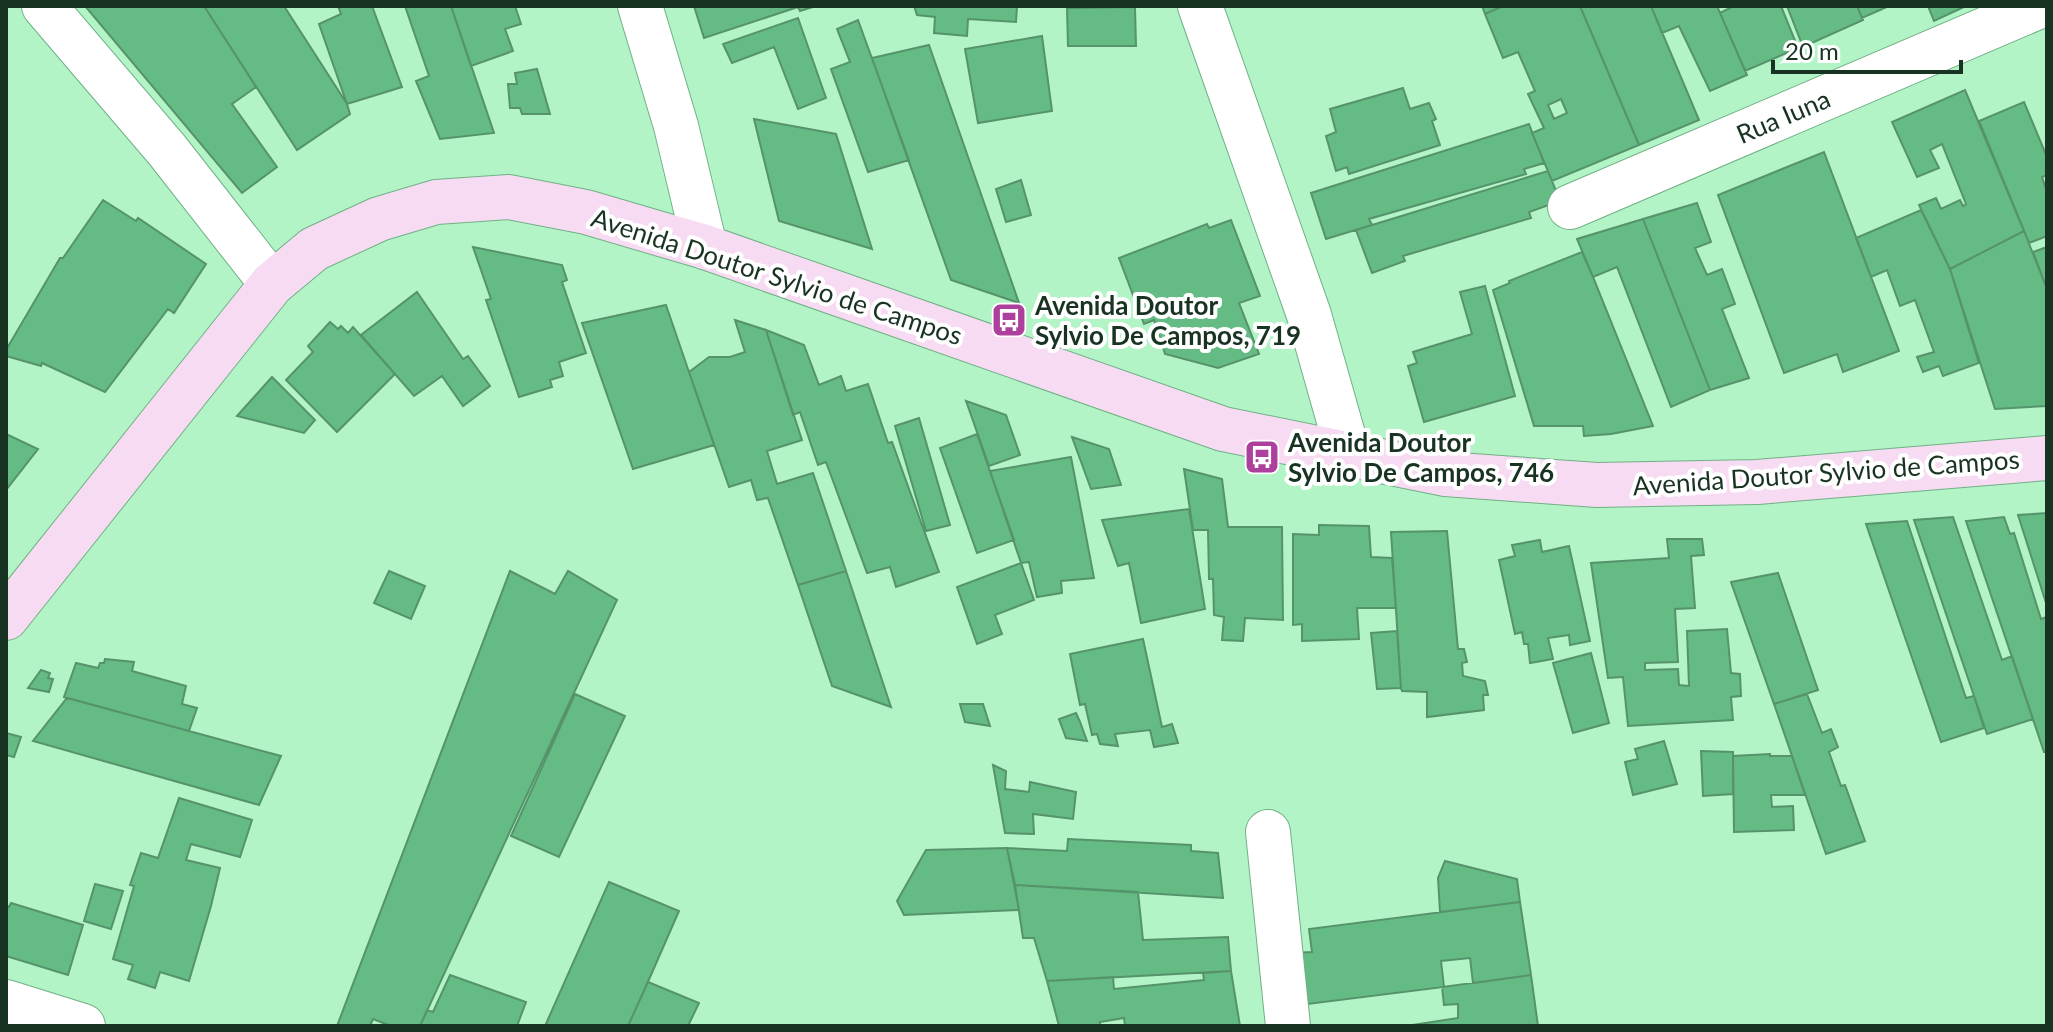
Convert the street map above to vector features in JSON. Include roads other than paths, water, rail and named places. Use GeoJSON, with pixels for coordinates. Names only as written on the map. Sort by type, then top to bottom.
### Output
{"type":"FeatureCollection","features":[{"type":"Feature","properties":{"kind":"main road","name":"Avenida Doutor Sylvio de Campos"},"geometry":{"type":"LineString","coordinates":[[6,618],[272,284],[314,249],[379,219],[436,202],[509,197],[586,212],[705,247],[1223,429],[1445,474],[1597,485],[1757,482],[2047,458]]}},
{"type":"Feature","properties":{"kind":"street"},"geometry":{"type":"LineString","coordinates":[[44,6],[167,150],[272,284]]}},
{"type":"Feature","properties":{"kind":"street"},"geometry":{"type":"LineString","coordinates":[[640,6],[676,126],[705,247]]}},
{"type":"Feature","properties":{"kind":"street"},"geometry":{"type":"LineString","coordinates":[[1200,6],[1309,315],[1349,456]]}},
{"type":"Feature","properties":{"kind":"street","name":"Rua Iuna"},"geometry":{"type":"LineString","coordinates":[[1570,207],[2040,6]]}},
{"type":"Feature","properties":{"kind":"street"},"geometry":{"type":"LineString","coordinates":[[1268,832],[1288,1026]]}},
{"type":"Feature","properties":{"kind":"street"},"geometry":{"type":"LineString","coordinates":[[6,1002],[83,1026]]}},
{"type":"Feature","properties":{"kind":"place","name":"Avenida Doutor Sylvio De Campos, 719"},"geometry":{"type":"Point","coordinates":[1009,320]}},
{"type":"Feature","properties":{"kind":"place","name":"Avenida Doutor Sylvio De Campos, 746"},"geometry":{"type":"Point","coordinates":[1262,457]}}]}
